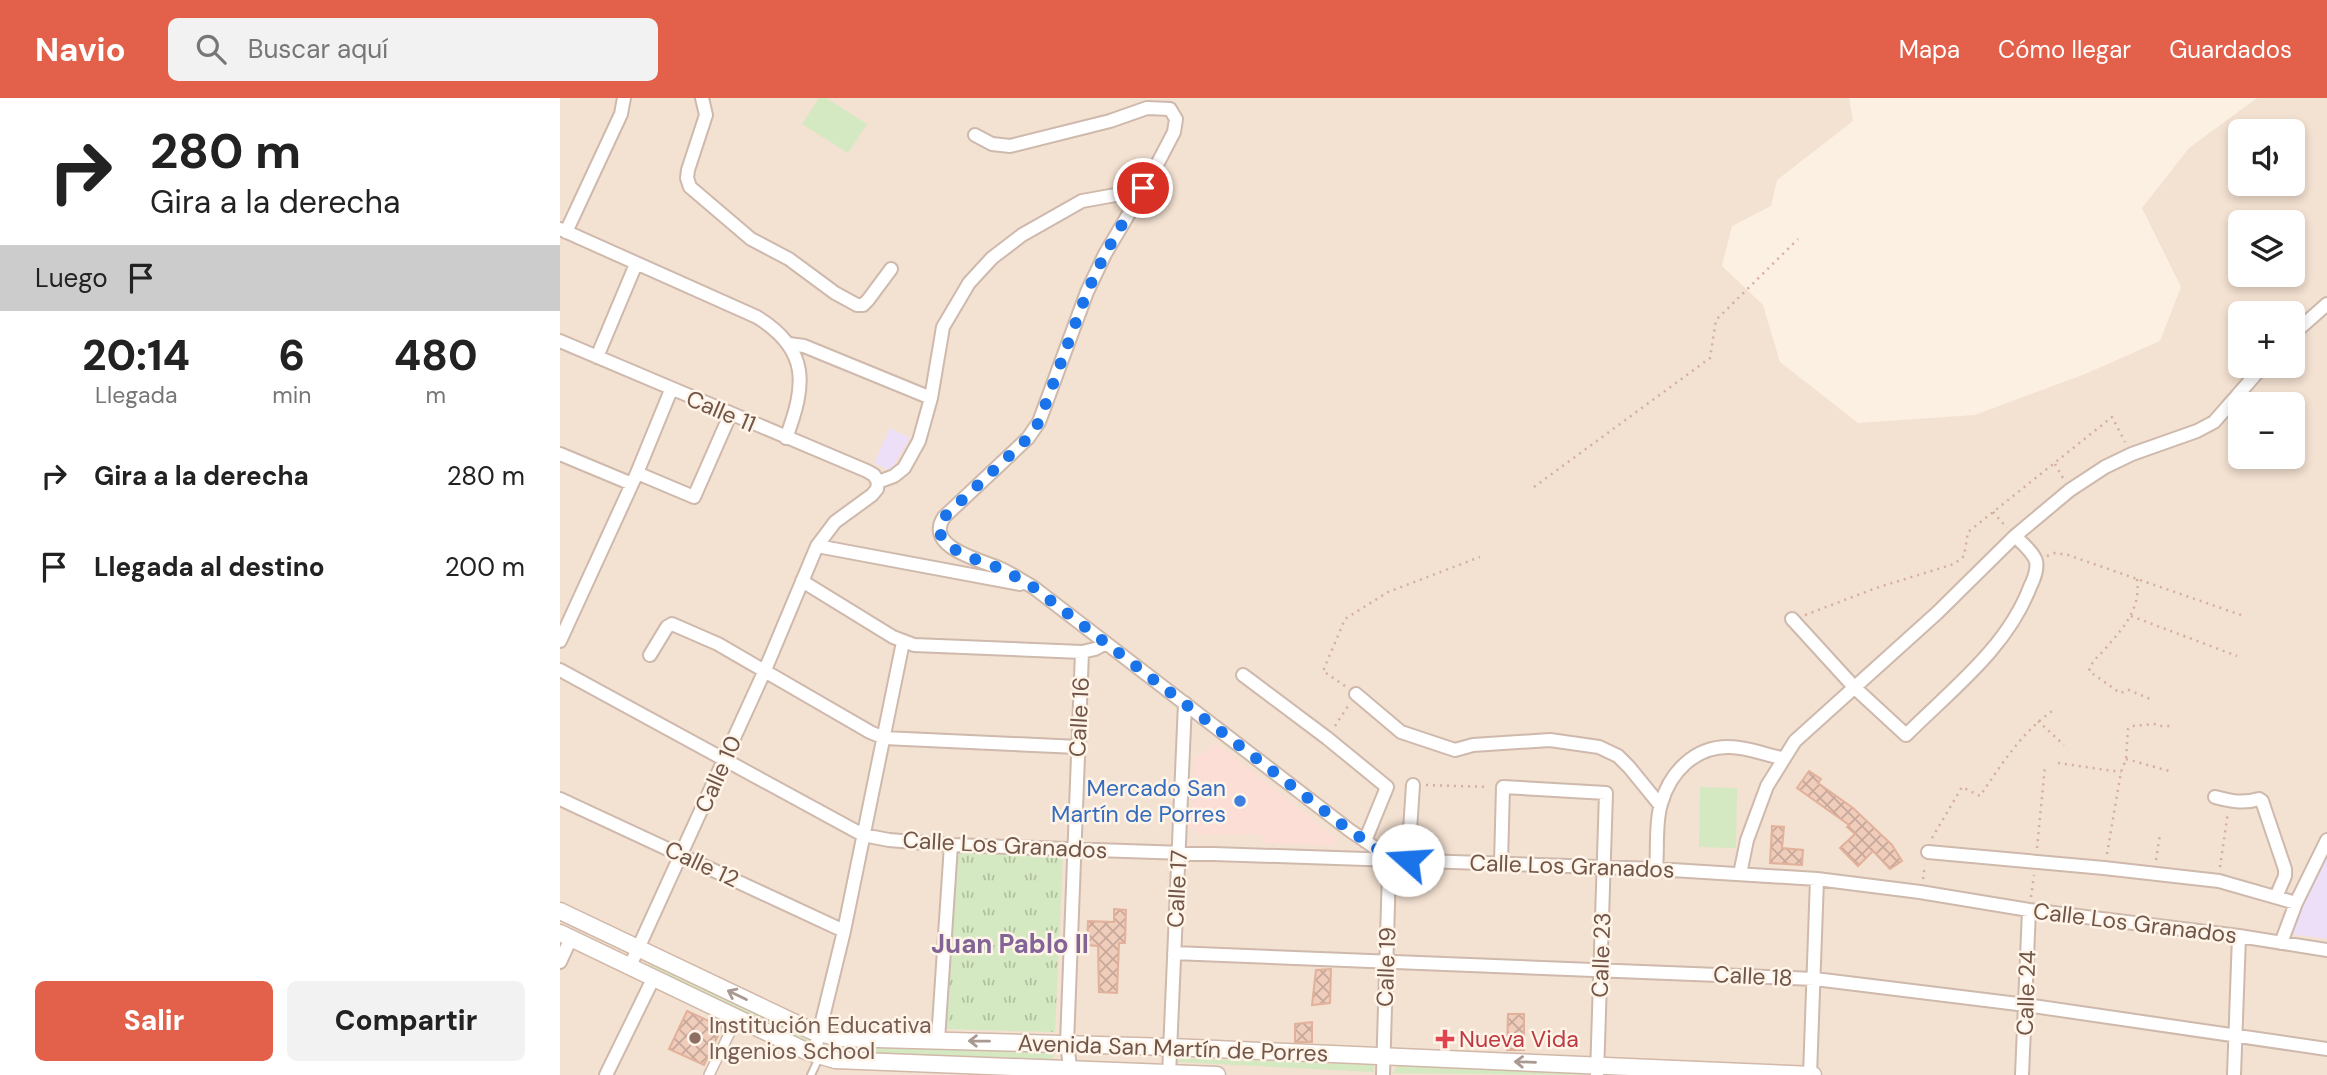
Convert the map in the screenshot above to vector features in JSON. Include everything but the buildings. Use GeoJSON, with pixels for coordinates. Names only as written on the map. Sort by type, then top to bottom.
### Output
{"type":"FeatureCollection","features":[{"type":"Feature","properties":{"kind":"main road","name":"Avenida San Martín de Porres"},"geometry":{"type":"LineString","coordinates":[[560,911],[820,1034],[839,1038],[1171,1046],[1597,1070],[1811,1075]]}},
{"type":"Feature","properties":{"kind":"main road","name":"Avenida San Martín de Porres"},"geometry":{"type":"LineString","coordinates":[[565,936],[817,1055],[847,1062],[980,1071],[1217,1075]]}},
{"type":"Feature","properties":{"kind":"street"},"geometry":{"type":"LineString","coordinates":[[624,98],[621,114],[563,230],[757,317],[775,328],[789,344],[799,362],[798,402],[786,438]]}},
{"type":"Feature","properties":{"kind":"street"},"geometry":{"type":"LineString","coordinates":[[702,98],[706,115],[688,170],[690,187],[751,239],[789,259],[835,293],[857,305],[863,305],[868,300],[891,269]]}},
{"type":"Feature","properties":{"kind":"street"},"geometry":{"type":"LineString","coordinates":[[975,135],[992,144],[1010,146],[1110,121],[1147,108],[1165,108],[1174,113],[1176,125],[1087,292],[1039,422],[1028,438],[944,517],[940,528],[943,539],[953,550],[1003,570],[1033,587],[1379,850],[1386,860]]}},
{"type":"Feature","properties":{"kind":"street","name":"Calle 10"},"geometry":{"type":"LineString","coordinates":[[630,966],[765,670],[817,546],[835,522],[876,491],[878,482],[894,476],[904,468],[919,441],[931,398],[943,327],[969,283],[992,258],[1022,235],[1082,201],[1121,194],[1150,178]]}},
{"type":"Feature","properties":{"kind":"street"},"geometry":{"type":"LineString","coordinates":[[597,357],[636,264]]}},
{"type":"Feature","properties":{"kind":"street"},"geometry":{"type":"LineString","coordinates":[[2305,323],[2327,304]]}},
{"type":"Feature","properties":{"kind":"street","name":"Calle 11"},"geometry":{"type":"LineString","coordinates":[[560,341],[871,473],[878,482]]}},
{"type":"Feature","properties":{"kind":"street"},"geometry":{"type":"LineString","coordinates":[[789,344],[804,346],[931,398]]}},
{"type":"Feature","properties":{"kind":"street"},"geometry":{"type":"LineString","coordinates":[[1740,874],[1751,829],[1767,786],[1795,741],[1937,613],[2015,536],[2070,490],[2105,467],[2132,454],[2197,431],[2214,422],[2252,378]]}},
{"type":"Feature","properties":{"kind":"street"},"geometry":{"type":"LineString","coordinates":[[560,640],[671,390]]}},
{"type":"Feature","properties":{"kind":"street"},"geometry":{"type":"LineString","coordinates":[[560,454],[694,497],[730,415]]}},
{"type":"Feature","properties":{"kind":"street"},"geometry":{"type":"LineString","coordinates":[[1793,620],[1855,688],[1906,735],[2004,638],[2023,606],[2037,564],[2034,556],[2015,536]]}},
{"type":"Feature","properties":{"kind":"street"},"geometry":{"type":"LineString","coordinates":[[817,546],[1033,587]]}},
{"type":"Feature","properties":{"kind":"street"},"geometry":{"type":"LineString","coordinates":[[802,581],[902,642],[926,647],[1082,652],[1106,643]]}},
{"type":"Feature","properties":{"kind":"street"},"geometry":{"type":"LineString","coordinates":[[650,655],[667,627],[672,624],[718,644],[884,738],[1078,747]]}},
{"type":"Feature","properties":{"kind":"street"},"geometry":{"type":"LineString","coordinates":[[817,1055],[902,642]]}},
{"type":"Feature","properties":{"kind":"street","name":"Calle 16"},"geometry":{"type":"LineString","coordinates":[[1071,1072],[1068,1043],[1082,652]]}},
{"type":"Feature","properties":{"kind":"street","name":"Calle Los Granados"},"geometry":{"type":"LineString","coordinates":[[560,670],[863,835],[889,840],[951,845],[1501,863],[1817,878],[2327,950]]}},
{"type":"Feature","properties":{"kind":"street"},"geometry":{"type":"LineString","coordinates":[[1243,675],[1387,787],[1365,841]]}},
{"type":"Feature","properties":{"kind":"street"},"geometry":{"type":"LineString","coordinates":[[1356,694],[1401,732],[1455,750],[1473,745],[1550,740],[1599,747],[1618,756],[1660,805]]}},
{"type":"Feature","properties":{"kind":"street","name":"Calle 17"},"geometry":{"type":"LineString","coordinates":[[1169,1074],[1185,703]]}},
{"type":"Feature","properties":{"kind":"street"},"geometry":{"type":"LineString","coordinates":[[1656,869],[1660,805],[1672,777],[1690,758],[1708,749],[1731,747],[1782,758]]}},
{"type":"Feature","properties":{"kind":"street"},"geometry":{"type":"LineString","coordinates":[[1408,860],[1413,785]]}},
{"type":"Feature","properties":{"kind":"street"},"geometry":{"type":"LineString","coordinates":[[1501,863],[1503,787]]}},
{"type":"Feature","properties":{"kind":"street","name":"Calle 23"},"geometry":{"type":"LineString","coordinates":[[1503,787],[1606,793],[1597,1070]]}},
{"type":"Feature","properties":{"kind":"street"},"geometry":{"type":"LineString","coordinates":[[2215,797],[2230,801],[2262,801],[2285,869],[2285,876],[2276,897]]}},
{"type":"Feature","properties":{"kind":"street","name":"Calle 12"},"geometry":{"type":"LineString","coordinates":[[560,799],[844,931]]}},
{"type":"Feature","properties":{"kind":"street"},"geometry":{"type":"LineString","coordinates":[[2281,943],[2327,840]]}},
{"type":"Feature","properties":{"kind":"street"},"geometry":{"type":"LineString","coordinates":[[938,1040],[951,845]]}},
{"type":"Feature","properties":{"kind":"street"},"geometry":{"type":"LineString","coordinates":[[1928,852],[2219,881],[2297,903]]}},
{"type":"Feature","properties":{"kind":"street","name":"Calle 19"},"geometry":{"type":"LineString","coordinates":[[1383,1075],[1389,870],[1386,860]]}},
{"type":"Feature","properties":{"kind":"street"},"geometry":{"type":"LineString","coordinates":[[1811,1075],[1817,878]]}},
{"type":"Feature","properties":{"kind":"street","name":"Calle 24"},"geometry":{"type":"LineString","coordinates":[[2022,1075],[2029,910]]}},
{"type":"Feature","properties":{"kind":"street"},"geometry":{"type":"LineString","coordinates":[[560,962],[565,936]]}},
{"type":"Feature","properties":{"kind":"street"},"geometry":{"type":"LineString","coordinates":[[2234,1075],[2239,936]]}},
{"type":"Feature","properties":{"kind":"street","name":"Calle 18"},"geometry":{"type":"LineString","coordinates":[[1174,953],[1815,979],[2026,1005],[2327,1049]]}},
{"type":"Feature","properties":{"kind":"street"},"geometry":{"type":"LineString","coordinates":[[606,1075],[654,977]]}},
{"type":"Feature","properties":{"kind":"street"},"geometry":{"type":"LineString","coordinates":[[709,1075],[737,1018]]}},
{"type":"Feature","properties":{"kind":"lane"},"geometry":{"type":"LineString","coordinates":[[811,1075],[817,1055]]}},
{"type":"Feature","properties":{"kind":"path"},"geometry":{"type":"LineString","coordinates":[[1534,487],[1710,358],[1716,320],[1798,239]]}},
{"type":"Feature","properties":{"kind":"path"},"geometry":{"type":"LineString","coordinates":[[1793,620],[1876,588],[1954,564],[1964,556],[1968,532],[2112,418],[2132,454]]}},
{"type":"Feature","properties":{"kind":"path"},"geometry":{"type":"LineString","coordinates":[[2054,464],[2070,490]]}},
{"type":"Feature","properties":{"kind":"path"},"geometry":{"type":"LineString","coordinates":[[1993,512],[2015,536]]}},
{"type":"Feature","properties":{"kind":"path"},"geometry":{"type":"LineString","coordinates":[[2037,564],[2054,553],[2068,555],[2241,615]]}},
{"type":"Feature","properties":{"kind":"path"},"geometry":{"type":"LineString","coordinates":[[1327,738],[1356,694],[1323,671],[1345,620],[1388,592],[1480,557]]}},
{"type":"Feature","properties":{"kind":"path"},"geometry":{"type":"LineString","coordinates":[[2137,579],[2139,595],[2131,617],[2092,661],[2089,671],[2120,693],[2129,690],[2150,699]]}},
{"type":"Feature","properties":{"kind":"path"},"geometry":{"type":"LineString","coordinates":[[2131,617],[2236,656]]}},
{"type":"Feature","properties":{"kind":"path"},"geometry":{"type":"LineString","coordinates":[[1920,892],[1931,839],[1962,787],[1980,796],[2008,754],[2038,721],[2052,711]]}},
{"type":"Feature","properties":{"kind":"path"},"geometry":{"type":"LineString","coordinates":[[2038,721],[2064,745]]}},
{"type":"Feature","properties":{"kind":"path"},"geometry":{"type":"LineString","coordinates":[[2104,868],[2121,772],[2126,759],[2128,729],[2132,726],[2156,724],[2173,726]]}},
{"type":"Feature","properties":{"kind":"path"},"geometry":{"type":"LineString","coordinates":[[2126,759],[2169,771]]}},
{"type":"Feature","properties":{"kind":"path"},"geometry":{"type":"LineString","coordinates":[[2058,764],[2121,772]]}},
{"type":"Feature","properties":{"kind":"path"},"geometry":{"type":"LineString","coordinates":[[2029,910],[2045,766]]}},
{"type":"Feature","properties":{"kind":"path"},"geometry":{"type":"LineString","coordinates":[[1413,785],[1503,787]]}},
{"type":"Feature","properties":{"kind":"path"},"geometry":{"type":"LineString","coordinates":[[2219,881],[2230,801]]}},
{"type":"Feature","properties":{"kind":"path"},"geometry":{"type":"LineString","coordinates":[[2155,874],[2160,834]]}},
{"type":"Feature","properties":{"kind":"shaded area"},"geometry":{"type":"Polygon","coordinates":[[[560,98],[1849,98],[1853,121],[1777,180],[1771,206],[1732,226],[1722,266],[1763,305],[1780,362],[1858,423],[1975,415],[2085,374],[2160,341],[2181,287],[2142,208],[2189,148],[2228,119],[2228,196],[2305,196],[2305,119],[2228,119],[2257,98],[2327,98],[2327,1075],[560,1075],[560,98]]]}},
{"type":"Feature","properties":{"kind":"shaded area"},"geometry":{"type":"Polygon","coordinates":[[[890,428],[910,438],[892,468],[886,469],[874,463],[890,428]]]}},
{"type":"Feature","properties":{"kind":"shaded area","name":"Mercado San Martín de Porres"},"geometry":{"type":"Polygon","coordinates":[[[1215,742],[1337,839],[1336,846],[1263,843],[1262,834],[1196,834],[1196,829],[1185,828],[1185,812],[1192,812],[1195,755],[1205,753],[1215,742]]]}},
{"type":"Feature","properties":{"kind":"shaded area"},"geometry":{"type":"Polygon","coordinates":[[[2326,856],[2327,939],[2289,934],[2326,856]]]}},
{"type":"Feature","properties":{"kind":"green space"},"geometry":{"type":"Polygon","coordinates":[[[819,98],[826,98],[867,124],[848,153],[802,124],[819,98]]]}},
{"type":"Feature","properties":{"kind":"green space"},"geometry":{"type":"Polygon","coordinates":[[[1700,787],[1737,788],[1736,848],[1699,847],[1700,787]]]}},
{"type":"Feature","properties":{"kind":"green space"},"geometry":{"type":"Polygon","coordinates":[[[956,850],[1063,854],[1055,1032],[947,1029],[956,850]]]}},
{"type":"Feature","properties":{"kind":"green space"},"geometry":{"type":"Polygon","coordinates":[[[651,962],[810,1042],[808,1044],[648,968],[651,962]]]}},
{"type":"Feature","properties":{"kind":"green space"},"geometry":{"type":"Polygon","coordinates":[[[835,1045],[1052,1052],[1054,1056],[1052,1059],[835,1052],[831,1050],[835,1045]]]}},
{"type":"Feature","properties":{"kind":"green space"},"geometry":{"type":"Polygon","coordinates":[[[1181,1058],[1373,1065],[1374,1072],[1177,1062],[1181,1058]]]}},
{"type":"Feature","properties":{"kind":"green space"},"geometry":{"type":"Polygon","coordinates":[[[1397,1066],[1583,1072],[1583,1075],[1393,1073],[1397,1066]]]}},
{"type":"Feature","properties":{"kind":"place","name":"Mercado San Martín de Porres"},"geometry":{"type":"Point","coordinates":[1240,801]}},
{"type":"Feature","properties":{"kind":"place","name":"Institución Educativa Ingenios School"},"geometry":{"type":"Point","coordinates":[695,1038]}},
{"type":"Feature","properties":{"kind":"place","name":"Nueva Vida"},"geometry":{"type":"Point","coordinates":[1445,1039]}},
{"type":"Feature","properties":{"kind":"district","name":"Juan Pablo II"},"geometry":{"type":"Point","coordinates":[1010,944]}},
{"type":"Feature","properties":{"kind":"route"},"geometry":{"type":"LineString","coordinates":[[1143,188],[1105,254],[1087,292],[1039,422],[1028,438],[944,517],[941,534],[953,550],[1003,570],[1033,587],[1379,850],[1386,860],[1408,860]]}}]}
